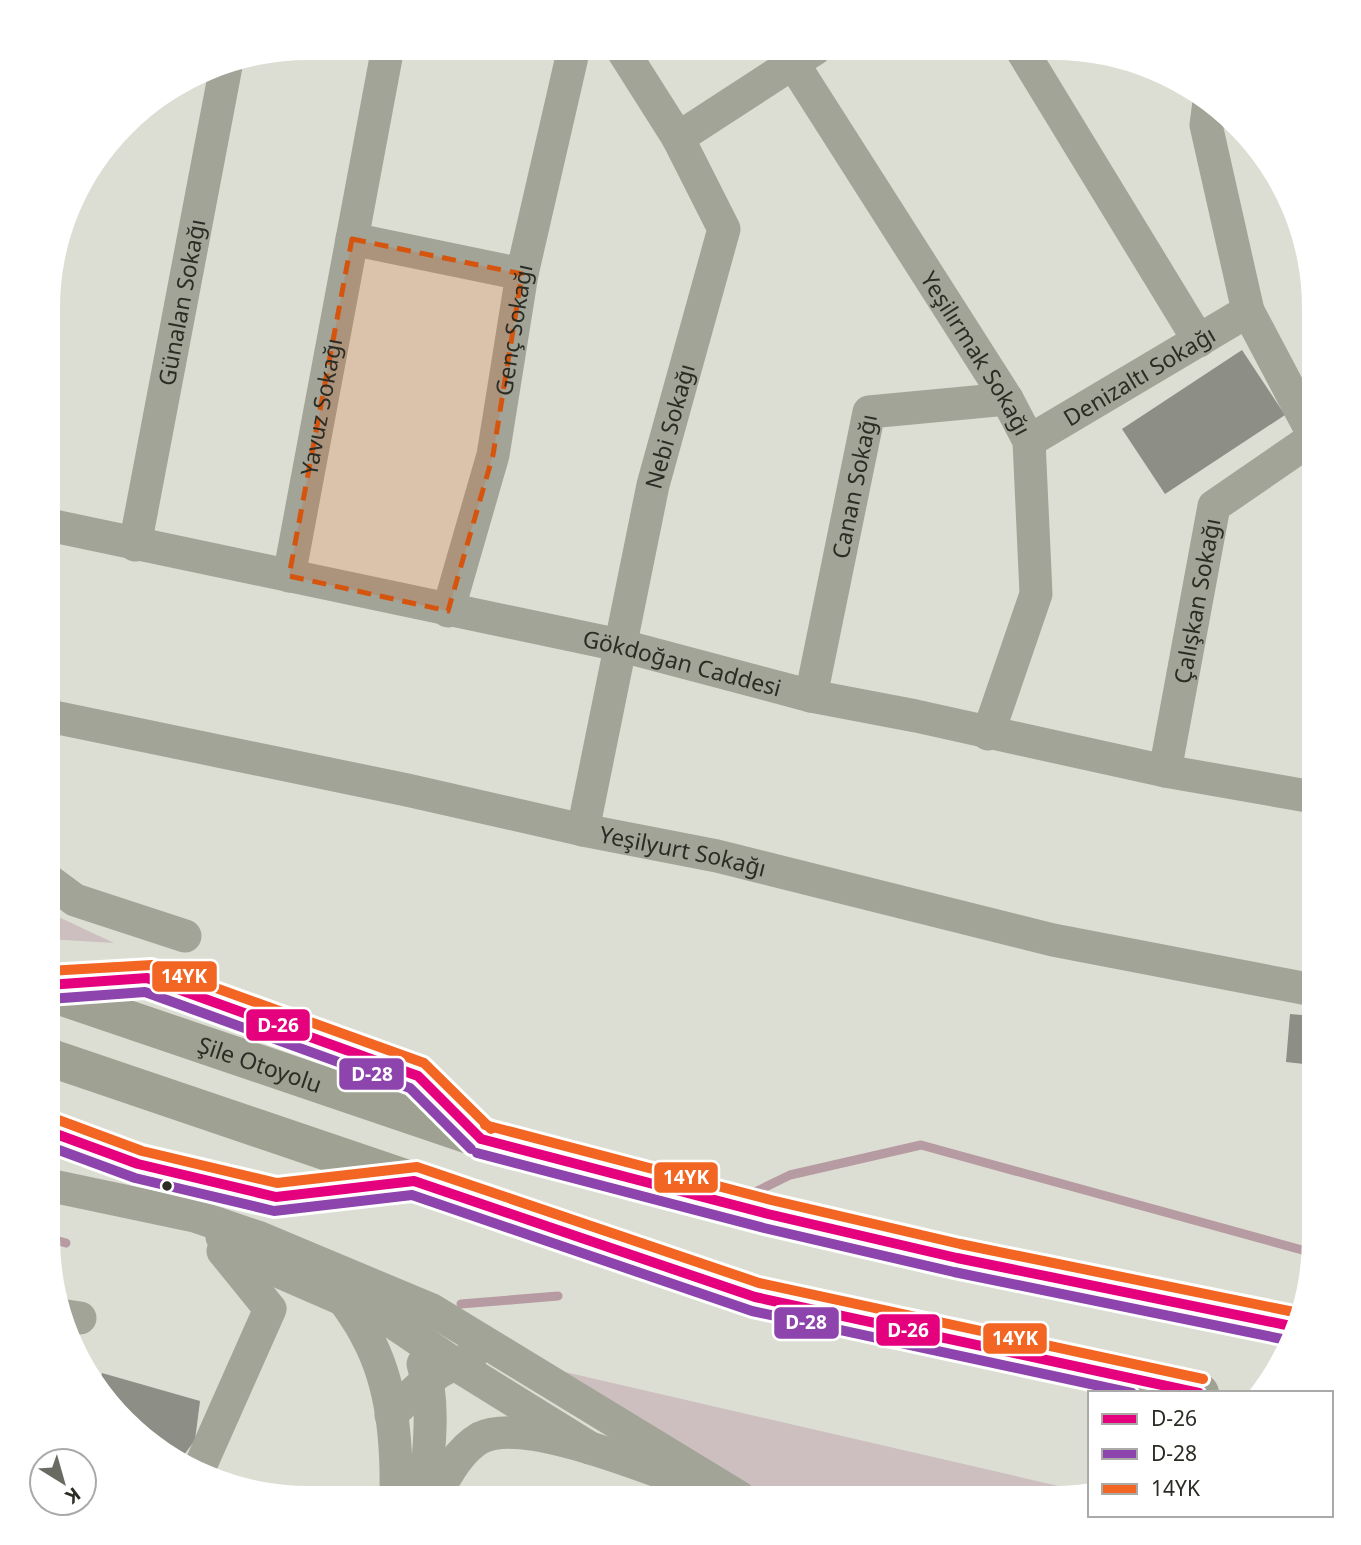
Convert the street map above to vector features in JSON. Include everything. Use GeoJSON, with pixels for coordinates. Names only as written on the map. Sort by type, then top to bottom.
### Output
{"type":"FeatureCollection","features":[{"type":"Feature","properties":{"kind":"highway","name":"Şile Otoyolu"},"geometry":{"type":"LineString","coordinates":[[60,996],[481,1139],[768,1214],[930,1252],[1285,1325]]}},
{"type":"Feature","properties":{"kind":"highway"},"geometry":{"type":"LineString","coordinates":[[60,1061],[755,1297],[1191,1391]]}},
{"type":"Feature","properties":{"kind":"street","name":"Yavuz Sokağı"},"geometry":{"type":"LineString","coordinates":[[289,576],[386,60]]}},
{"type":"Feature","properties":{"kind":"street","name":"Genç Sokağı"},"geometry":{"type":"LineString","coordinates":[[448,611],[493,455],[522,274],[571,60]]}},
{"type":"Feature","properties":{"kind":"street","name":"Nebi Sokağı"},"geometry":{"type":"LineString","coordinates":[[583,830],[653,485],[724,229],[678,138],[629,60]]}},
{"type":"Feature","properties":{"kind":"street"},"geometry":{"type":"LineString","coordinates":[[678,138],[787,60]]}},
{"type":"Feature","properties":{"kind":"street","name":"Yeşilırmak Sokağı"},"geometry":{"type":"LineString","coordinates":[[801,60],[1007,399],[1029,441],[1035,594],[988,734]]}},
{"type":"Feature","properties":{"kind":"street"},"geometry":{"type":"LineString","coordinates":[[1028,60],[1199,341]]}},
{"type":"Feature","properties":{"kind":"street","name":"Günalan Sokağı"},"geometry":{"type":"LineString","coordinates":[[135,545],[223,75]]}},
{"type":"Feature","properties":{"kind":"street"},"geometry":{"type":"LineString","coordinates":[[1214,118],[1248,312],[1301,413]]}},
{"type":"Feature","properties":{"kind":"street"},"geometry":{"type":"LineString","coordinates":[[352,239],[522,274]]}},
{"type":"Feature","properties":{"kind":"street","name":"Denizaltı Sokağı"},"geometry":{"type":"LineString","coordinates":[[1029,441],[1248,312]]}},
{"type":"Feature","properties":{"kind":"street","name":"Canan Sokağı"},"geometry":{"type":"LineString","coordinates":[[811,696],[869,412],[1007,399]]}},
{"type":"Feature","properties":{"kind":"street","name":"Çalışkan Sokağı"},"geometry":{"type":"LineString","coordinates":[[1165,771],[1214,506],[1301,444]]}},
{"type":"Feature","properties":{"kind":"street","name":"Gökdoğan Caddesi"},"geometry":{"type":"LineString","coordinates":[[60,528],[619,645],[811,696],[916,716],[1165,771],[1302,795]]}},
{"type":"Feature","properties":{"kind":"street","name":"Yeşilyurt Sokağı"},"geometry":{"type":"LineString","coordinates":[[60,718],[717,856],[1053,940],[1302,988]]}},
{"type":"Feature","properties":{"kind":"street"},"geometry":{"type":"LineString","coordinates":[[60,889],[75,900],[185,936]]}},
{"type":"Feature","properties":{"kind":"street"},"geometry":{"type":"LineString","coordinates":[[60,984],[147,978],[418,1076],[481,1139]]}},
{"type":"Feature","properties":{"kind":"street"},"geometry":{"type":"LineString","coordinates":[[60,1135],[138,1164],[276,1197],[414,1181]]}},
{"type":"Feature","properties":{"kind":"street"},"geometry":{"type":"LineString","coordinates":[[60,1188],[195,1216],[260,1238],[394,1294],[424,1324],[440,1371],[430,1414],[426,1486]]}},
{"type":"Feature","properties":{"kind":"street"},"geometry":{"type":"LineString","coordinates":[[195,1216],[252,1260],[388,1319],[424,1324],[589,1406],[720,1485]]}},
{"type":"Feature","properties":{"kind":"street"},"geometry":{"type":"LineString","coordinates":[[195,1216],[270,1310],[202,1462]]}},
{"type":"Feature","properties":{"kind":"street"},"geometry":{"type":"LineString","coordinates":[[344,1300],[367,1336],[383,1374],[396,1451],[396,1486]]}},
{"type":"Feature","properties":{"kind":"street"},"geometry":{"type":"LineString","coordinates":[[391,1415],[440,1371],[471,1358],[487,1360],[562,1405],[589,1406]]}},
{"type":"Feature","properties":{"kind":"street"},"geometry":{"type":"LineString","coordinates":[[440,1371],[590,1448]]}},
{"type":"Feature","properties":{"kind":"street"},"geometry":{"type":"LineString","coordinates":[[441,1486],[455,1461],[481,1438],[514,1431],[590,1448],[699,1485]]}},
{"type":"Feature","properties":{"kind":"highlighted area"},"geometry":{"type":"Polygon","coordinates":[[[352,239],[522,274],[493,455],[448,611],[289,576],[352,239]]]}},
{"type":"Feature","properties":{"kind":"shaded area"},"geometry":{"type":"Polygon","coordinates":[[[60,918],[114,943],[60,940],[60,918]]]}},
{"type":"Feature","properties":{"kind":"shaded area"},"geometry":{"type":"Polygon","coordinates":[[[565,1372],[1054,1485],[749,1485],[565,1372]]]}},
{"type":"Feature","properties":{"kind":"building"},"geometry":{"type":"Polygon","coordinates":[[[1242,350],[1285,415],[1165,494],[1122,429],[1242,350]]]}},
{"type":"Feature","properties":{"kind":"building"},"geometry":{"type":"Polygon","coordinates":[[[1290,1014],[1302,1015],[1302,1064],[1286,1062],[1290,1014]]]}},
{"type":"Feature","properties":{"kind":"building"},"geometry":{"type":"Polygon","coordinates":[[[102,1373],[200,1401],[195,1440],[185,1453],[170,1444],[132,1413],[102,1373]]]}},
{"type":"Feature","properties":{"kind":"waterway"},"geometry":{"type":"LineString","coordinates":[[753,1193],[790,1175],[921,1145],[1301,1250]]}},
{"type":"Feature","properties":{"kind":"waterway"},"geometry":{"type":"LineString","coordinates":[[60,1241],[66,1243]]}},
{"type":"Feature","properties":{"kind":"waterway"},"geometry":{"type":"LineString","coordinates":[[461,1304],[558,1296]]}},
{"type":"Feature","properties":{"kind":"transit line","name":"14YK"},"geometry":{"type":"LineString","coordinates":[[60,970],[152,965],[424,1063],[491,1129]]}},
{"type":"Feature","properties":{"kind":"transit line","name":"D-26"},"geometry":{"type":"LineString","coordinates":[[60,984],[147,978],[418,1076],[481,1139]]}},
{"type":"Feature","properties":{"kind":"transit line","name":"D-28"},"geometry":{"type":"LineString","coordinates":[[60,998],[145,992],[410,1088],[471,1149]]}},
{"type":"Feature","properties":{"kind":"transit line","name":"14YK"},"geometry":{"type":"LineString","coordinates":[[60,1121],[142,1151],[277,1183],[417,1167],[759,1283],[1203,1379]]}},
{"type":"Feature","properties":{"kind":"transit line","name":"14YK"},"geometry":{"type":"LineString","coordinates":[[485,1125],[771,1200],[960,1244],[1290,1311]]}},
{"type":"Feature","properties":{"kind":"transit line","name":"D-26"},"geometry":{"type":"LineString","coordinates":[[60,1135],[138,1164],[276,1197],[414,1181],[755,1297],[1190,1391]]}},
{"type":"Feature","properties":{"kind":"transit line","name":"D-26"},"geometry":{"type":"LineString","coordinates":[[481,1139],[768,1214],[957,1258],[1285,1325]]}},
{"type":"Feature","properties":{"kind":"transit line","name":"D-28"},"geometry":{"type":"LineString","coordinates":[[60,1150],[135,1178],[274,1211],[412,1195],[752,1311],[1123,1391]]}},
{"type":"Feature","properties":{"kind":"transit line","name":"D-28"},"geometry":{"type":"LineString","coordinates":[[477,1153],[764,1228],[954,1272],[1280,1339]]}}]}
